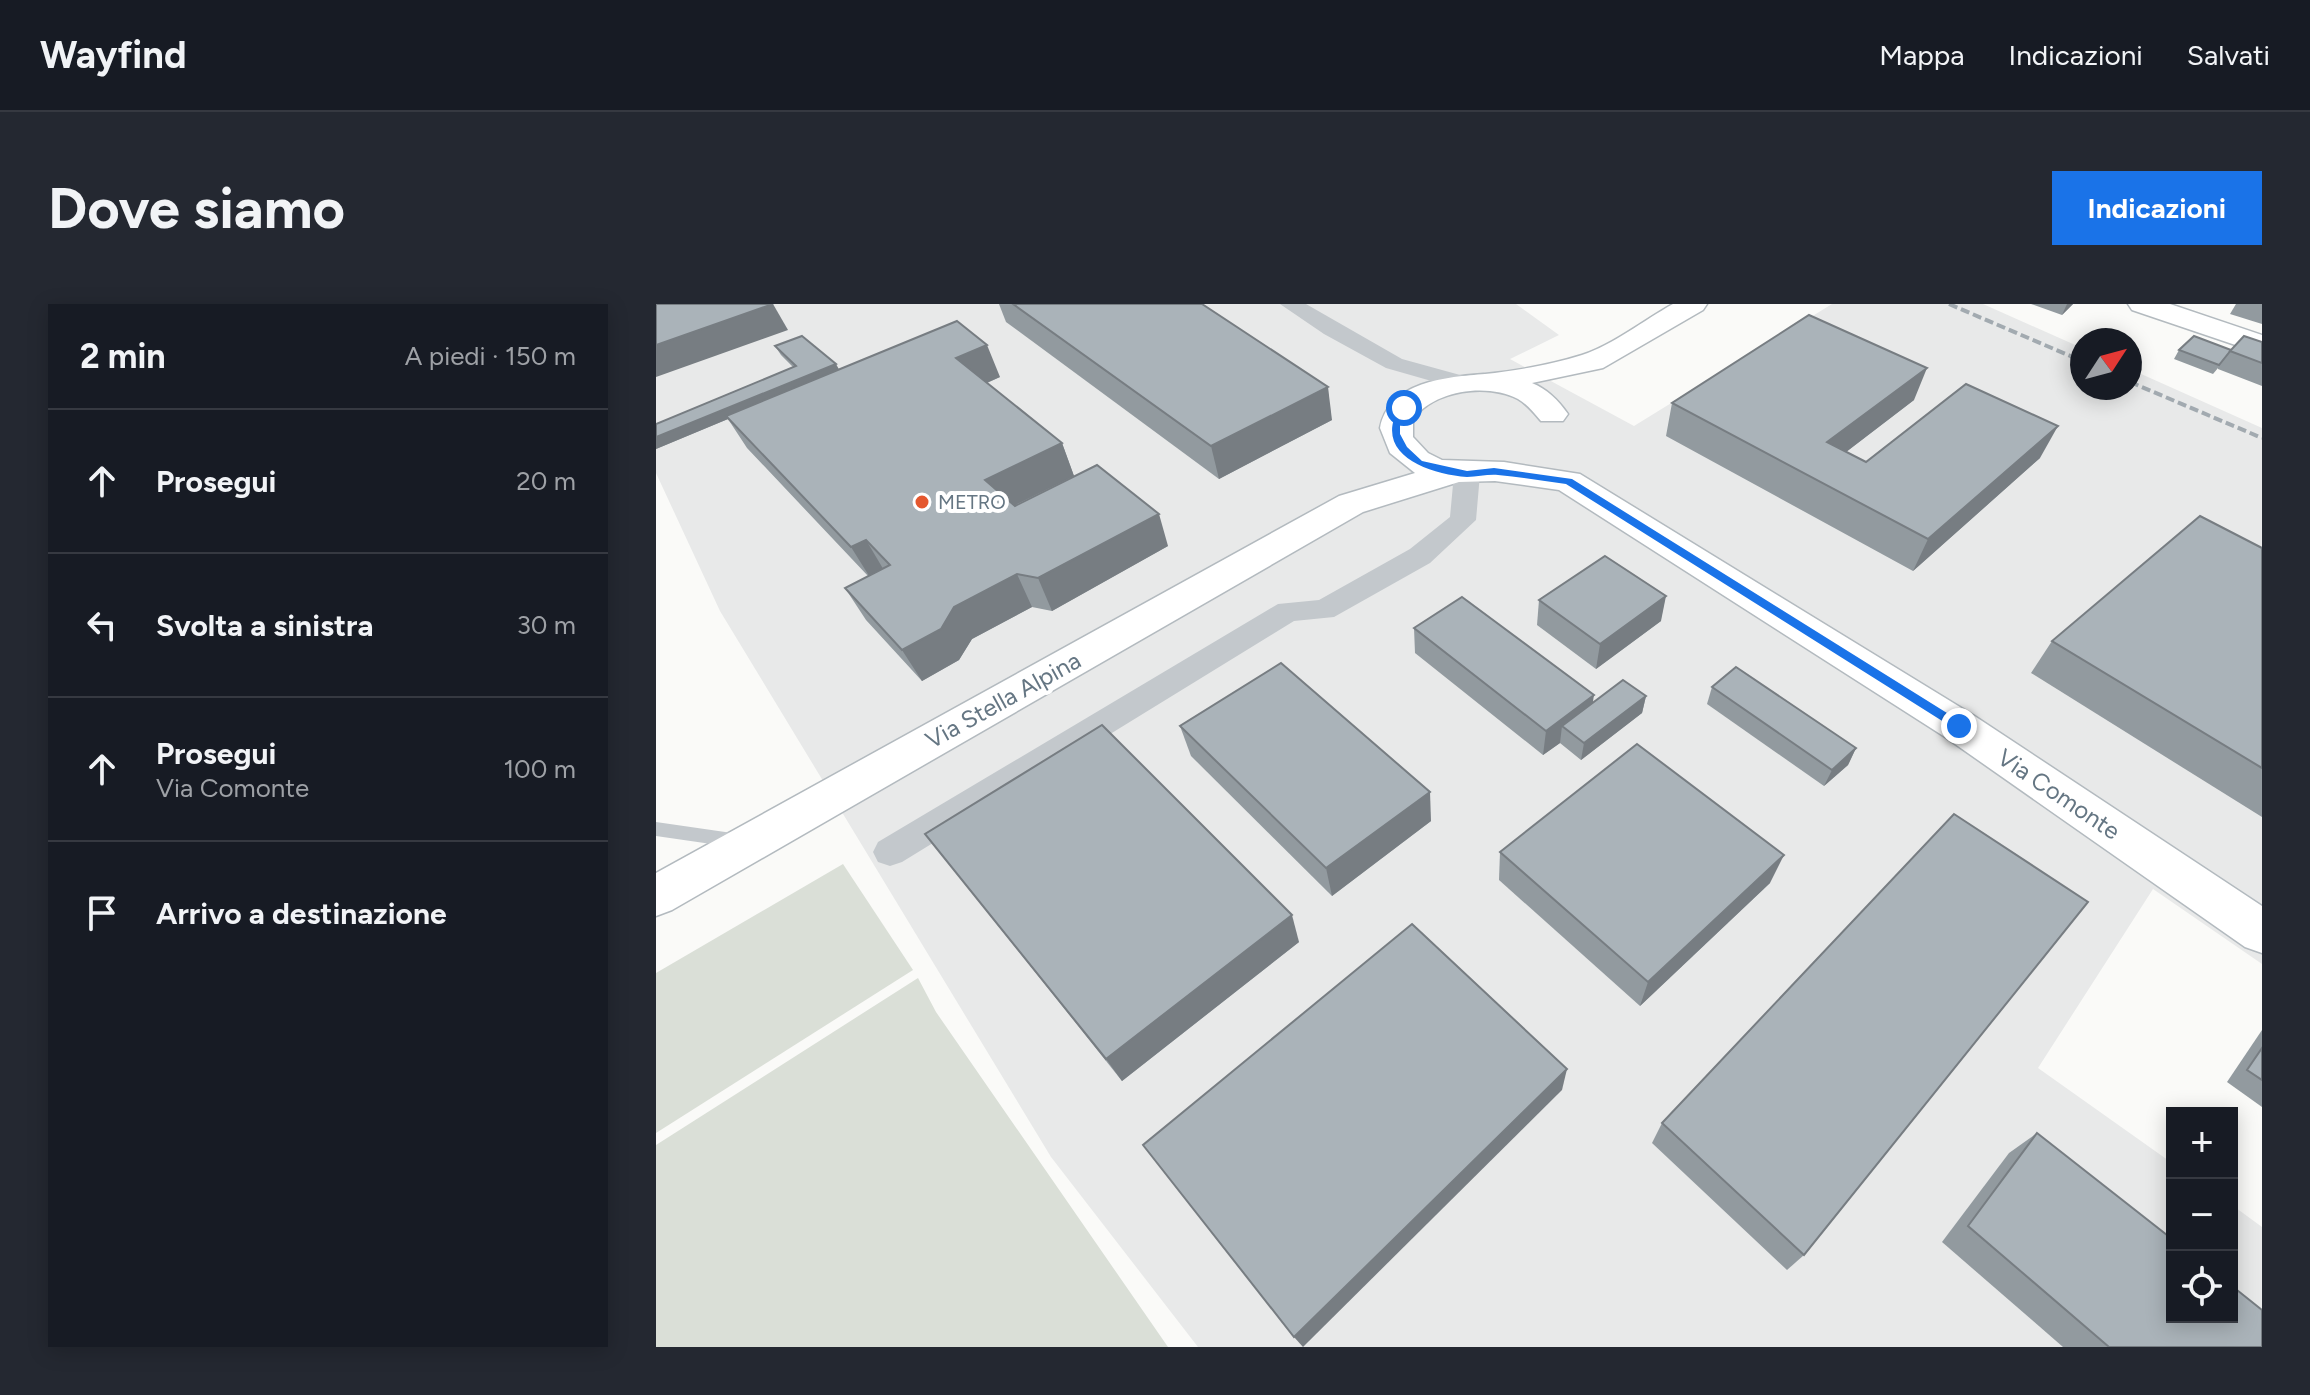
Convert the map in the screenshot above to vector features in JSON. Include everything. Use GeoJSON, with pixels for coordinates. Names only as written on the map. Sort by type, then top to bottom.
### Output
{"type":"FeatureCollection","features":[{"type":"Feature","properties":{"kind":"street"},"geometry":{"type":"LineString","coordinates":[[1291,304],[1393,366],[1437,380],[1532,393],[1543,435],[1568,481]]}},
{"type":"Feature","properties":{"kind":"street"},"geometry":{"type":"LineString","coordinates":[[1472,472],[1543,435],[1570,383],[1592,362],[1693,304]]}},
{"type":"Feature","properties":{"kind":"street"},"geometry":{"type":"LineString","coordinates":[[2142,304],[2182,310],[2262,345]]}},
{"type":"Feature","properties":{"kind":"street"},"geometry":{"type":"LineString","coordinates":[[1400,421],[1440,388],[1592,362]]}},
{"type":"Feature","properties":{"kind":"street"},"geometry":{"type":"LineString","coordinates":[[1393,366],[1403,449],[1419,463],[1472,472],[1568,481]]}},
{"type":"Feature","properties":{"kind":"street","name":"Via Stella Alpina"},"geometry":{"type":"LineString","coordinates":[[1351,504],[1400,421]]}},
{"type":"Feature","properties":{"kind":"street"},"geometry":{"type":"LineString","coordinates":[[890,852],[1288,611],[1324,610],[1420,556],[1463,520],[1472,472]]}},
{"type":"Feature","properties":{"kind":"street","name":"Via Stella Alpina"},"geometry":{"type":"LineString","coordinates":[[656,896],[1351,504],[1472,472]]}},
{"type":"Feature","properties":{"kind":"street","name":"Via Comonte"},"geometry":{"type":"LineString","coordinates":[[1568,481],[1959,726],[2262,932]]}},
{"type":"Feature","properties":{"kind":"lane"},"geometry":{"type":"LineString","coordinates":[[656,829],[749,843]]}},
{"type":"Feature","properties":{"kind":"shaded area"},"geometry":{"type":"Polygon","coordinates":[[[656,304],[1516,304],[1559,335],[1510,359],[1634,426],[1832,304],[1983,304],[2070,343],[2070,400],[2142,400],[2142,374],[2262,428],[2262,964],[2153,889],[2038,1068],[2166,1159],[2166,1323],[2238,1323],[2238,1209],[2262,1227],[2262,1347],[1198,1347],[1051,1157],[720,611],[656,473],[656,304]]]}},
{"type":"Feature","properties":{"kind":"shaded area"},"geometry":{"type":"Polygon","coordinates":[[[843,864],[913,970],[656,1133],[656,973],[843,864]]]}},
{"type":"Feature","properties":{"kind":"shaded area"},"geometry":{"type":"Polygon","coordinates":[[[918,978],[936,1012],[1168,1347],[656,1347],[656,1145],[918,978]]]}},
{"type":"Feature","properties":{"kind":"building"},"geometry":{"type":"Polygon","coordinates":[[[656,304],[773,304],[656,345],[656,304]]]}},
{"type":"Feature","properties":{"kind":"building"},"geometry":{"type":"Polygon","coordinates":[[[1013,304],[1202,304],[1328,387],[1211,446],[1013,304]]]}},
{"type":"Feature","properties":{"kind":"building"},"geometry":{"type":"Polygon","coordinates":[[[1809,315],[1927,368],[1827,442],[1866,462],[1966,384],[2058,426],[1928,539],[1672,403],[1809,315]]]}},
{"type":"Feature","properties":{"kind":"building"},"geometry":{"type":"Polygon","coordinates":[[[957,321],[987,345],[956,358],[1062,443],[985,480],[1015,506],[1097,465],[1159,514],[1038,578],[1017,574],[954,607],[941,629],[902,650],[845,588],[890,565],[866,540],[851,547],[726,416],[957,321]]]}},
{"type":"Feature","properties":{"kind":"building"},"geometry":{"type":"Polygon","coordinates":[[[802,336],[836,364],[656,437],[656,424],[796,366],[775,346],[802,336]]]}},
{"type":"Feature","properties":{"kind":"building"},"geometry":{"type":"Polygon","coordinates":[[[2194,336],[2231,350],[2219,365],[2179,350],[2194,336]]]}},
{"type":"Feature","properties":{"kind":"building"},"geometry":{"type":"Polygon","coordinates":[[[2244,336],[2262,342],[2262,363],[2230,351],[2244,336]]]}},
{"type":"Feature","properties":{"kind":"building"},"geometry":{"type":"Polygon","coordinates":[[[2200,516],[2262,548],[2262,768],[2052,641],[2200,516]]]}},
{"type":"Feature","properties":{"kind":"building"},"geometry":{"type":"Polygon","coordinates":[[[1605,556],[1666,596],[1600,644],[1539,600],[1605,556]]]}},
{"type":"Feature","properties":{"kind":"building"},"geometry":{"type":"Polygon","coordinates":[[[1462,597],[1594,695],[1546,731],[1414,628],[1462,597]]]}},
{"type":"Feature","properties":{"kind":"building"},"geometry":{"type":"Polygon","coordinates":[[[1281,663],[1430,792],[1326,868],[1180,726],[1281,663]]]}},
{"type":"Feature","properties":{"kind":"building"},"geometry":{"type":"Polygon","coordinates":[[[1736,667],[1856,748],[1832,770],[1712,687],[1736,667]]]}},
{"type":"Feature","properties":{"kind":"building"},"geometry":{"type":"Polygon","coordinates":[[[1623,680],[1646,696],[1584,743],[1562,726],[1623,680]]]}},
{"type":"Feature","properties":{"kind":"building"},"geometry":{"type":"Polygon","coordinates":[[[1102,725],[1292,915],[1106,1059],[925,834],[1102,725]]]}},
{"type":"Feature","properties":{"kind":"building"},"geometry":{"type":"Polygon","coordinates":[[[1637,744],[1784,855],[1648,982],[1500,852],[1637,744]]]}},
{"type":"Feature","properties":{"kind":"building"},"geometry":{"type":"Polygon","coordinates":[[[1954,814],[2088,902],[1804,1255],[1662,1123],[1954,814]]]}},
{"type":"Feature","properties":{"kind":"building"},"geometry":{"type":"Polygon","coordinates":[[[1412,924],[1567,1069],[1294,1337],[1143,1145],[1412,924]]]}},
{"type":"Feature","properties":{"kind":"building"},"geometry":{"type":"Polygon","coordinates":[[[2262,1048],[2262,1080],[2247,1070],[2262,1048]]]}},
{"type":"Feature","properties":{"kind":"building"},"geometry":{"type":"Polygon","coordinates":[[[2037,1133],[2166,1234],[2166,1323],[2238,1323],[2238,1291],[2262,1310],[2262,1347],[2109,1347],[1968,1226],[2037,1133]]]}},
{"type":"Feature","properties":{"kind":"railway"},"geometry":{"type":"LineString","coordinates":[[1949,304],[2070,356]]}},
{"type":"Feature","properties":{"kind":"railway"},"geometry":{"type":"LineString","coordinates":[[2142,387],[2262,438]]}},
{"type":"Feature","properties":{"kind":"place","name":"METRO"},"geometry":{"type":"Point","coordinates":[922,502]}},
{"type":"Feature","properties":{"kind":"route"},"geometry":{"type":"LineString","coordinates":[[1404,408],[1396,423],[1395,434],[1403,449],[1419,463],[1434,469],[1467,474],[1494,471],[1568,481],[1959,726]]}}]}
